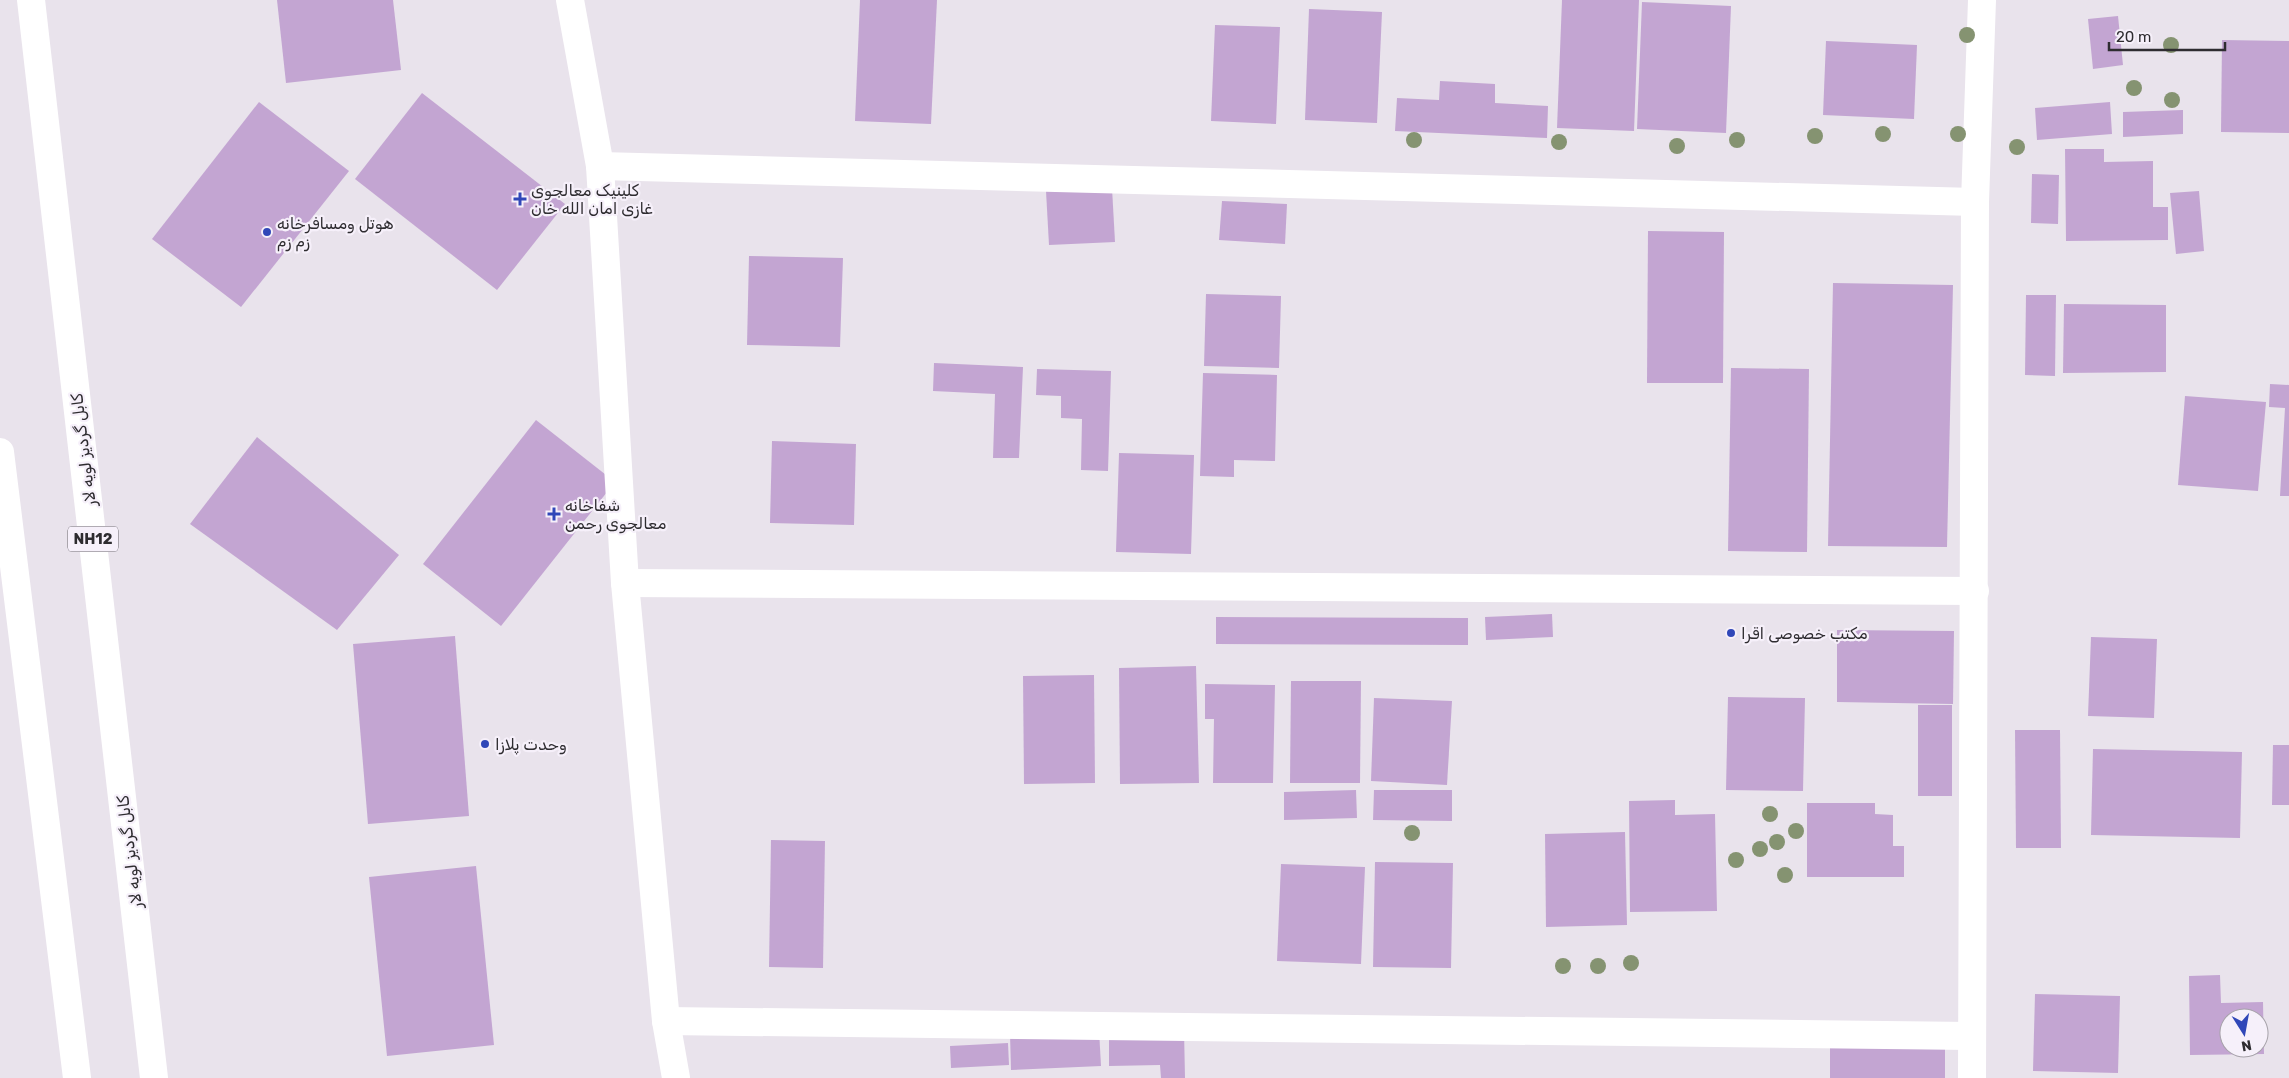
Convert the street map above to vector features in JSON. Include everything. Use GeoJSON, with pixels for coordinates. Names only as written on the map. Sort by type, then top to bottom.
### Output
{"type":"FeatureCollection","features":[{"type":"Feature","properties":{"kind":"main road","name":"کابل گردیز لویه لار"},"geometry":{"type":"LineString","coordinates":[[31,0],[154,1078]]}},
{"type":"Feature","properties":{"kind":"main road"},"geometry":{"type":"LineString","coordinates":[[570,0],[600,166],[625,583],[666,1021],[676,1078]]}},
{"type":"Feature","properties":{"kind":"main road"},"geometry":{"type":"LineString","coordinates":[[1972,1078],[1975,202],[1982,0]]}},
{"type":"Feature","properties":{"kind":"main road"},"geometry":{"type":"LineString","coordinates":[[600,166],[1975,202]]}},
{"type":"Feature","properties":{"kind":"main road"},"geometry":{"type":"LineString","coordinates":[[0,452],[77,1078]]}},
{"type":"Feature","properties":{"kind":"main road"},"geometry":{"type":"LineString","coordinates":[[625,583],[1975,591]]}},
{"type":"Feature","properties":{"kind":"main road"},"geometry":{"type":"LineString","coordinates":[[666,1021],[1971,1036]]}},
{"type":"Feature","properties":{"kind":"building"},"geometry":{"type":"Polygon","coordinates":[[[277,0],[393,0],[401,70],[286,83],[277,0]]]}},
{"type":"Feature","properties":{"kind":"building"},"geometry":{"type":"Polygon","coordinates":[[[860,0],[937,0],[931,124],[855,121],[860,0]]]}},
{"type":"Feature","properties":{"kind":"building"},"geometry":{"type":"Polygon","coordinates":[[[1562,0],[1639,0],[1634,131],[1557,128],[1562,0]]]}},
{"type":"Feature","properties":{"kind":"building"},"geometry":{"type":"Polygon","coordinates":[[[1642,2],[1731,6],[1726,133],[1637,129],[1642,2]]]}},
{"type":"Feature","properties":{"kind":"building"},"geometry":{"type":"Polygon","coordinates":[[[1309,9],[1382,12],[1377,123],[1305,120],[1309,9]]]}},
{"type":"Feature","properties":{"kind":"building"},"geometry":{"type":"Polygon","coordinates":[[[2118,16],[2123,65],[2093,69],[2088,19],[2118,16]]]}},
{"type":"Feature","properties":{"kind":"building"},"geometry":{"type":"Polygon","coordinates":[[[1215,25],[1280,27],[1276,124],[1211,121],[1215,25]]]}},
{"type":"Feature","properties":{"kind":"building"},"geometry":{"type":"Polygon","coordinates":[[[2222,40],[2289,41],[2289,133],[2221,132],[2222,40]]]}},
{"type":"Feature","properties":{"kind":"building"},"geometry":{"type":"Polygon","coordinates":[[[1826,41],[1917,45],[1914,119],[1823,115],[1826,41]]]}},
{"type":"Feature","properties":{"kind":"building"},"geometry":{"type":"Polygon","coordinates":[[[1440,81],[1495,84],[1495,103],[1548,106],[1547,138],[1395,131],[1397,98],[1439,100],[1440,81]]]}},
{"type":"Feature","properties":{"kind":"building"},"geometry":{"type":"Polygon","coordinates":[[[422,93],[565,204],[497,290],[355,179],[422,93]]]}},
{"type":"Feature","properties":{"kind":"building"},"geometry":{"type":"Polygon","coordinates":[[[259,102],[349,171],[241,307],[152,239],[259,102]]]}},
{"type":"Feature","properties":{"kind":"building"},"geometry":{"type":"Polygon","coordinates":[[[2110,102],[2112,134],[2037,140],[2035,108],[2110,102]]]}},
{"type":"Feature","properties":{"kind":"building"},"geometry":{"type":"Polygon","coordinates":[[[2183,110],[2183,134],[2123,137],[2123,112],[2183,110]]]}},
{"type":"Feature","properties":{"kind":"building"},"geometry":{"type":"Polygon","coordinates":[[[2065,149],[2104,149],[2104,162],[2153,161],[2153,207],[2168,207],[2168,240],[2066,241],[2065,149]]]}},
{"type":"Feature","properties":{"kind":"building"},"geometry":{"type":"Polygon","coordinates":[[[2032,174],[2059,175],[2058,224],[2031,223],[2032,174]]]}},
{"type":"Feature","properties":{"kind":"building"},"geometry":{"type":"Polygon","coordinates":[[[1112,188],[1115,242],[1049,245],[1046,191],[1112,188]]]}},
{"type":"Feature","properties":{"kind":"building"},"geometry":{"type":"Polygon","coordinates":[[[2199,191],[2204,251],[2176,254],[2170,193],[2199,191]]]}},
{"type":"Feature","properties":{"kind":"building"},"geometry":{"type":"Polygon","coordinates":[[[1222,201],[1287,204],[1285,244],[1219,240],[1222,201]]]}},
{"type":"Feature","properties":{"kind":"building"},"geometry":{"type":"Polygon","coordinates":[[[1648,231],[1724,232],[1723,383],[1647,383],[1648,231]]]}},
{"type":"Feature","properties":{"kind":"building"},"geometry":{"type":"Polygon","coordinates":[[[749,256],[843,258],[840,347],[747,345],[749,256]]]}},
{"type":"Feature","properties":{"kind":"building"},"geometry":{"type":"Polygon","coordinates":[[[1833,283],[1953,285],[1947,547],[1828,546],[1833,283]]]}},
{"type":"Feature","properties":{"kind":"building"},"geometry":{"type":"Polygon","coordinates":[[[1206,294],[1281,296],[1279,368],[1204,366],[1206,294]]]}},
{"type":"Feature","properties":{"kind":"building"},"geometry":{"type":"Polygon","coordinates":[[[2026,295],[2056,295],[2055,376],[2025,375],[2026,295]]]}},
{"type":"Feature","properties":{"kind":"building"},"geometry":{"type":"Polygon","coordinates":[[[2064,304],[2166,305],[2166,372],[2063,373],[2064,304]]]}},
{"type":"Feature","properties":{"kind":"building"},"geometry":{"type":"Polygon","coordinates":[[[934,363],[1023,367],[1019,458],[993,458],[995,394],[933,391],[934,363]]]}},
{"type":"Feature","properties":{"kind":"building"},"geometry":{"type":"Polygon","coordinates":[[[1731,368],[1809,369],[1807,552],[1728,551],[1731,368]]]}},
{"type":"Feature","properties":{"kind":"building"},"geometry":{"type":"Polygon","coordinates":[[[1037,369],[1111,371],[1108,471],[1081,470],[1082,419],[1061,418],[1061,396],[1036,395],[1037,369]]]}},
{"type":"Feature","properties":{"kind":"building"},"geometry":{"type":"Polygon","coordinates":[[[1203,373],[1277,375],[1275,461],[1234,460],[1234,477],[1200,476],[1203,373]]]}},
{"type":"Feature","properties":{"kind":"building"},"geometry":{"type":"Polygon","coordinates":[[[2270,384],[2289,385],[2289,496],[2280,496],[2285,408],[2269,407],[2270,384]]]}},
{"type":"Feature","properties":{"kind":"building"},"geometry":{"type":"Polygon","coordinates":[[[2185,396],[2266,402],[2258,491],[2178,485],[2185,396]]]}},
{"type":"Feature","properties":{"kind":"building"},"geometry":{"type":"Polygon","coordinates":[[[536,420],[615,482],[501,626],[423,564],[536,420]]]}},
{"type":"Feature","properties":{"kind":"building"},"geometry":{"type":"Polygon","coordinates":[[[257,437],[399,555],[337,630],[190,524],[257,437]]]}},
{"type":"Feature","properties":{"kind":"building"},"geometry":{"type":"Polygon","coordinates":[[[772,441],[856,444],[854,525],[770,523],[772,441]]]}},
{"type":"Feature","properties":{"kind":"building"},"geometry":{"type":"Polygon","coordinates":[[[1119,453],[1194,455],[1191,554],[1116,552],[1119,453]]]}},
{"type":"Feature","properties":{"kind":"building"},"geometry":{"type":"Polygon","coordinates":[[[1552,614],[1553,637],[1486,640],[1485,617],[1552,614]]]}},
{"type":"Feature","properties":{"kind":"building"},"geometry":{"type":"Polygon","coordinates":[[[1216,617],[1468,618],[1468,645],[1216,644],[1216,617]]]}},
{"type":"Feature","properties":{"kind":"building"},"geometry":{"type":"Polygon","coordinates":[[[1837,630],[1954,631],[1953,704],[1837,702],[1837,630]]]}},
{"type":"Feature","properties":{"kind":"building"},"geometry":{"type":"Polygon","coordinates":[[[455,636],[469,816],[368,824],[353,644],[455,636]]]}},
{"type":"Feature","properties":{"kind":"building"},"geometry":{"type":"Polygon","coordinates":[[[2091,637],[2157,639],[2154,718],[2088,716],[2091,637]]]}},
{"type":"Feature","properties":{"kind":"building"},"geometry":{"type":"Polygon","coordinates":[[[1196,666],[1199,783],[1120,784],[1119,668],[1196,666]]]}},
{"type":"Feature","properties":{"kind":"building"},"geometry":{"type":"Polygon","coordinates":[[[1094,675],[1095,783],[1024,784],[1023,676],[1094,675]]]}},
{"type":"Feature","properties":{"kind":"building"},"geometry":{"type":"Polygon","coordinates":[[[1291,681],[1361,681],[1360,783],[1290,783],[1291,681]]]}},
{"type":"Feature","properties":{"kind":"building"},"geometry":{"type":"Polygon","coordinates":[[[1205,684],[1275,685],[1273,783],[1213,783],[1214,719],[1205,719],[1205,684]]]}},
{"type":"Feature","properties":{"kind":"building"},"geometry":{"type":"Polygon","coordinates":[[[1728,697],[1805,698],[1803,791],[1726,790],[1728,697]]]}},
{"type":"Feature","properties":{"kind":"building"},"geometry":{"type":"Polygon","coordinates":[[[1374,698],[1452,701],[1447,785],[1371,781],[1374,698]]]}},
{"type":"Feature","properties":{"kind":"building"},"geometry":{"type":"Polygon","coordinates":[[[1918,705],[1952,705],[1952,796],[1918,796],[1918,705]]]}},
{"type":"Feature","properties":{"kind":"building"},"geometry":{"type":"Polygon","coordinates":[[[2015,730],[2060,730],[2061,848],[2016,848],[2015,730]]]}},
{"type":"Feature","properties":{"kind":"building"},"geometry":{"type":"Polygon","coordinates":[[[2273,745],[2289,745],[2289,805],[2272,805],[2273,745]]]}},
{"type":"Feature","properties":{"kind":"building"},"geometry":{"type":"Polygon","coordinates":[[[2093,749],[2242,752],[2240,838],[2091,835],[2093,749]]]}},
{"type":"Feature","properties":{"kind":"building"},"geometry":{"type":"Polygon","coordinates":[[[1356,790],[1357,818],[1284,820],[1284,792],[1356,790]]]}},
{"type":"Feature","properties":{"kind":"building"},"geometry":{"type":"Polygon","coordinates":[[[1374,790],[1452,790],[1452,821],[1373,820],[1374,790]]]}},
{"type":"Feature","properties":{"kind":"building"},"geometry":{"type":"Polygon","coordinates":[[[1675,800],[1675,815],[1715,814],[1717,911],[1630,912],[1629,801],[1675,800]]]}},
{"type":"Feature","properties":{"kind":"building"},"geometry":{"type":"Polygon","coordinates":[[[1807,803],[1875,803],[1875,814],[1893,815],[1893,846],[1904,846],[1904,877],[1807,877],[1807,803]]]}},
{"type":"Feature","properties":{"kind":"building"},"geometry":{"type":"Polygon","coordinates":[[[1625,832],[1627,925],[1546,927],[1545,834],[1625,832]]]}},
{"type":"Feature","properties":{"kind":"building"},"geometry":{"type":"Polygon","coordinates":[[[771,840],[825,841],[823,968],[769,967],[771,840]]]}},
{"type":"Feature","properties":{"kind":"building"},"geometry":{"type":"Polygon","coordinates":[[[1375,862],[1453,863],[1451,968],[1373,967],[1375,862]]]}},
{"type":"Feature","properties":{"kind":"building"},"geometry":{"type":"Polygon","coordinates":[[[1281,864],[1365,867],[1361,964],[1277,961],[1281,864]]]}},
{"type":"Feature","properties":{"kind":"building"},"geometry":{"type":"Polygon","coordinates":[[[476,866],[494,1045],[387,1056],[369,877],[476,866]]]}},
{"type":"Feature","properties":{"kind":"building"},"geometry":{"type":"Polygon","coordinates":[[[2220,975],[2221,1003],[2263,1002],[2263,1008],[2219,1008],[2219,1055],[2190,1055],[2189,976],[2220,975]]]}},
{"type":"Feature","properties":{"kind":"building"},"geometry":{"type":"Polygon","coordinates":[[[2035,994],[2120,996],[2118,1073],[2033,1071],[2035,994]]]}},
{"type":"Feature","properties":{"kind":"building"},"geometry":{"type":"Polygon","coordinates":[[[1099,1030],[1101,1066],[1011,1070],[1010,1033],[1099,1030]]]}},
{"type":"Feature","properties":{"kind":"building"},"geometry":{"type":"Polygon","coordinates":[[[1109,1030],[1184,1030],[1185,1078],[1161,1078],[1160,1065],[1109,1066],[1109,1030]]]}},
{"type":"Feature","properties":{"kind":"building"},"geometry":{"type":"Polygon","coordinates":[[[1945,1038],[1945,1078],[1830,1078],[1830,1039],[1945,1038]]]}},
{"type":"Feature","properties":{"kind":"building"},"geometry":{"type":"Polygon","coordinates":[[[1008,1043],[1009,1065],[951,1068],[950,1046],[1008,1043]]]}},
{"type":"Feature","properties":{"kind":"place","name":"کلینیک معالجوی غازی امان الله خان"},"geometry":{"type":"Point","coordinates":[520,199]}},
{"type":"Feature","properties":{"kind":"place","name":"هوتل ومسافرخانه زم زم"},"geometry":{"type":"Point","coordinates":[267,232]}},
{"type":"Feature","properties":{"kind":"place","name":"شفاخانه معالجوی رحمن"},"geometry":{"type":"Point","coordinates":[554,514]}},
{"type":"Feature","properties":{"kind":"place","name":"مکتب خصوصی اقرا"},"geometry":{"type":"Point","coordinates":[1731,633]}},
{"type":"Feature","properties":{"kind":"place","name":"وحدت پلازا"},"geometry":{"type":"Point","coordinates":[485,744]}}]}
